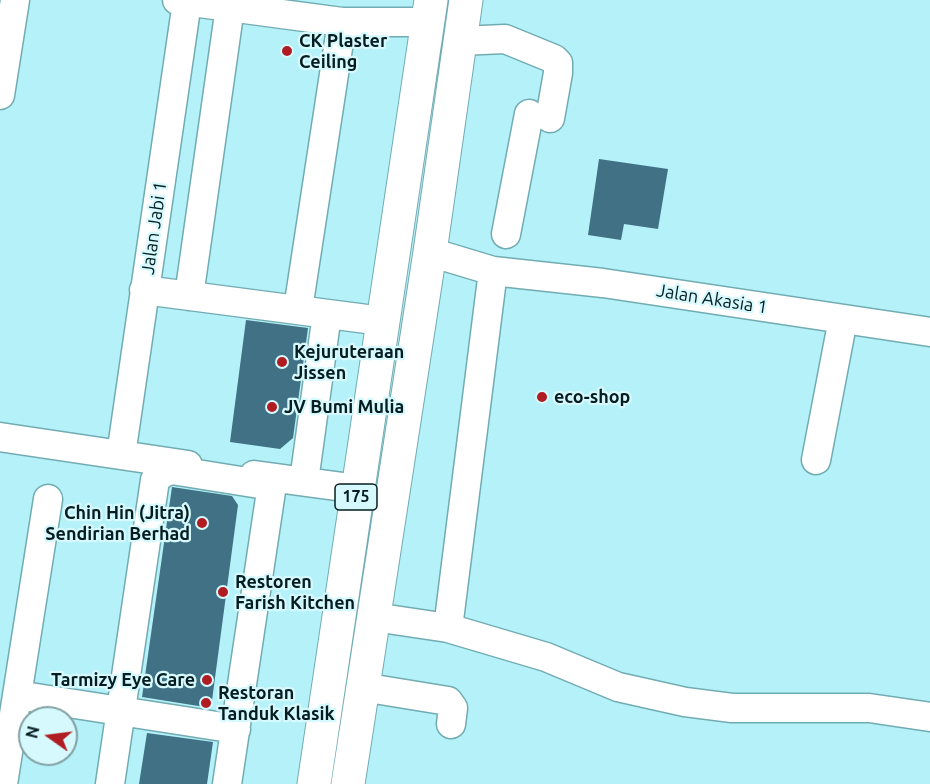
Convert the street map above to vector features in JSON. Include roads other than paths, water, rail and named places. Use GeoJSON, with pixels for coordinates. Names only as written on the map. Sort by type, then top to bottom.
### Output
{"type":"FeatureCollection","features":[{"type":"Feature","properties":{"kind":"highway","name":"175"},"geometry":{"type":"LineString","coordinates":[[348,784],[430,252],[466,0]]}},
{"type":"Feature","properties":{"kind":"highway","name":"175"},"geometry":{"type":"LineString","coordinates":[[314,784],[429,11]]}},
{"type":"Feature","properties":{"kind":"street"},"geometry":{"type":"LineString","coordinates":[[0,95],[15,0]]}},
{"type":"Feature","properties":{"kind":"street"},"geometry":{"type":"LineString","coordinates":[[182,1],[342,22],[429,11]]}},
{"type":"Feature","properties":{"kind":"street","name":"Jalan Jabi 1"},"geometry":{"type":"LineString","coordinates":[[121,455],[182,1]]}},
{"type":"Feature","properties":{"kind":"street"},"geometry":{"type":"LineString","coordinates":[[189,296],[230,7]]}},
{"type":"Feature","properties":{"kind":"street"},"geometry":{"type":"LineString","coordinates":[[298,309],[342,22]]}},
{"type":"Feature","properties":{"kind":"street"},"geometry":{"type":"LineString","coordinates":[[459,41],[505,39],[533,48],[558,63],[558,73],[539,116],[506,234]]}},
{"type":"Feature","properties":{"kind":"street","name":"Jalan Akasia 1"},"geometry":{"type":"LineString","coordinates":[[430,252],[493,271],[603,283],[930,332]]}},
{"type":"Feature","properties":{"kind":"street"},"geometry":{"type":"LineString","coordinates":[[448,628],[493,271]]}},
{"type":"Feature","properties":{"kind":"street"},"geometry":{"type":"LineString","coordinates":[[144,290],[382,321]]}},
{"type":"Feature","properties":{"kind":"street"},"geometry":{"type":"LineString","coordinates":[[304,481],[327,314]]}},
{"type":"Feature","properties":{"kind":"street"},"geometry":{"type":"LineString","coordinates":[[816,460],[843,319]]}},
{"type":"Feature","properties":{"kind":"street"},"geometry":{"type":"LineString","coordinates":[[0,436],[273,482]]}},
{"type":"Feature","properties":{"kind":"street"},"geometry":{"type":"LineString","coordinates":[[110,784],[155,480],[163,473],[172,470],[273,482],[304,481],[358,489]]}},
{"type":"Feature","properties":{"kind":"street"},"geometry":{"type":"LineString","coordinates":[[227,784],[273,482]]}},
{"type":"Feature","properties":{"kind":"street"},"geometry":{"type":"LineString","coordinates":[[3,784],[16,695],[13,627],[48,499]]}},
{"type":"Feature","properties":{"kind":"street"},"geometry":{"type":"LineString","coordinates":[[374,617],[448,628],[546,657],[618,687],[693,703],[732,708],[869,708],[930,717]]}},
{"type":"Feature","properties":{"kind":"street"},"geometry":{"type":"LineString","coordinates":[[362,687],[448,701],[453,708],[451,724]]}},
{"type":"Feature","properties":{"kind":"street"},"geometry":{"type":"LineString","coordinates":[[16,695],[236,729]]}},
{"type":"Feature","properties":{"kind":"place","name":"CK Plaster Ceiling"},"geometry":{"type":"Point","coordinates":[287,51]}},
{"type":"Feature","properties":{"kind":"place","name":"Kejuruteraan Jissen"},"geometry":{"type":"Point","coordinates":[282,362]}},
{"type":"Feature","properties":{"kind":"place","name":"eco-shop"},"geometry":{"type":"Point","coordinates":[542,397]}},
{"type":"Feature","properties":{"kind":"place","name":"JV Bumi Mulia"},"geometry":{"type":"Point","coordinates":[272,407]}},
{"type":"Feature","properties":{"kind":"place","name":"Chin Hin (Jitra) Sendirian Berhad"},"geometry":{"type":"Point","coordinates":[202,523]}},
{"type":"Feature","properties":{"kind":"place","name":"Restoren Farish Kitchen"},"geometry":{"type":"Point","coordinates":[223,592]}},
{"type":"Feature","properties":{"kind":"place","name":"Tarmizy Eye Care"},"geometry":{"type":"Point","coordinates":[207,680]}},
{"type":"Feature","properties":{"kind":"place","name":"Restoran Tanduk Klasik"},"geometry":{"type":"Point","coordinates":[206,703]}}]}
